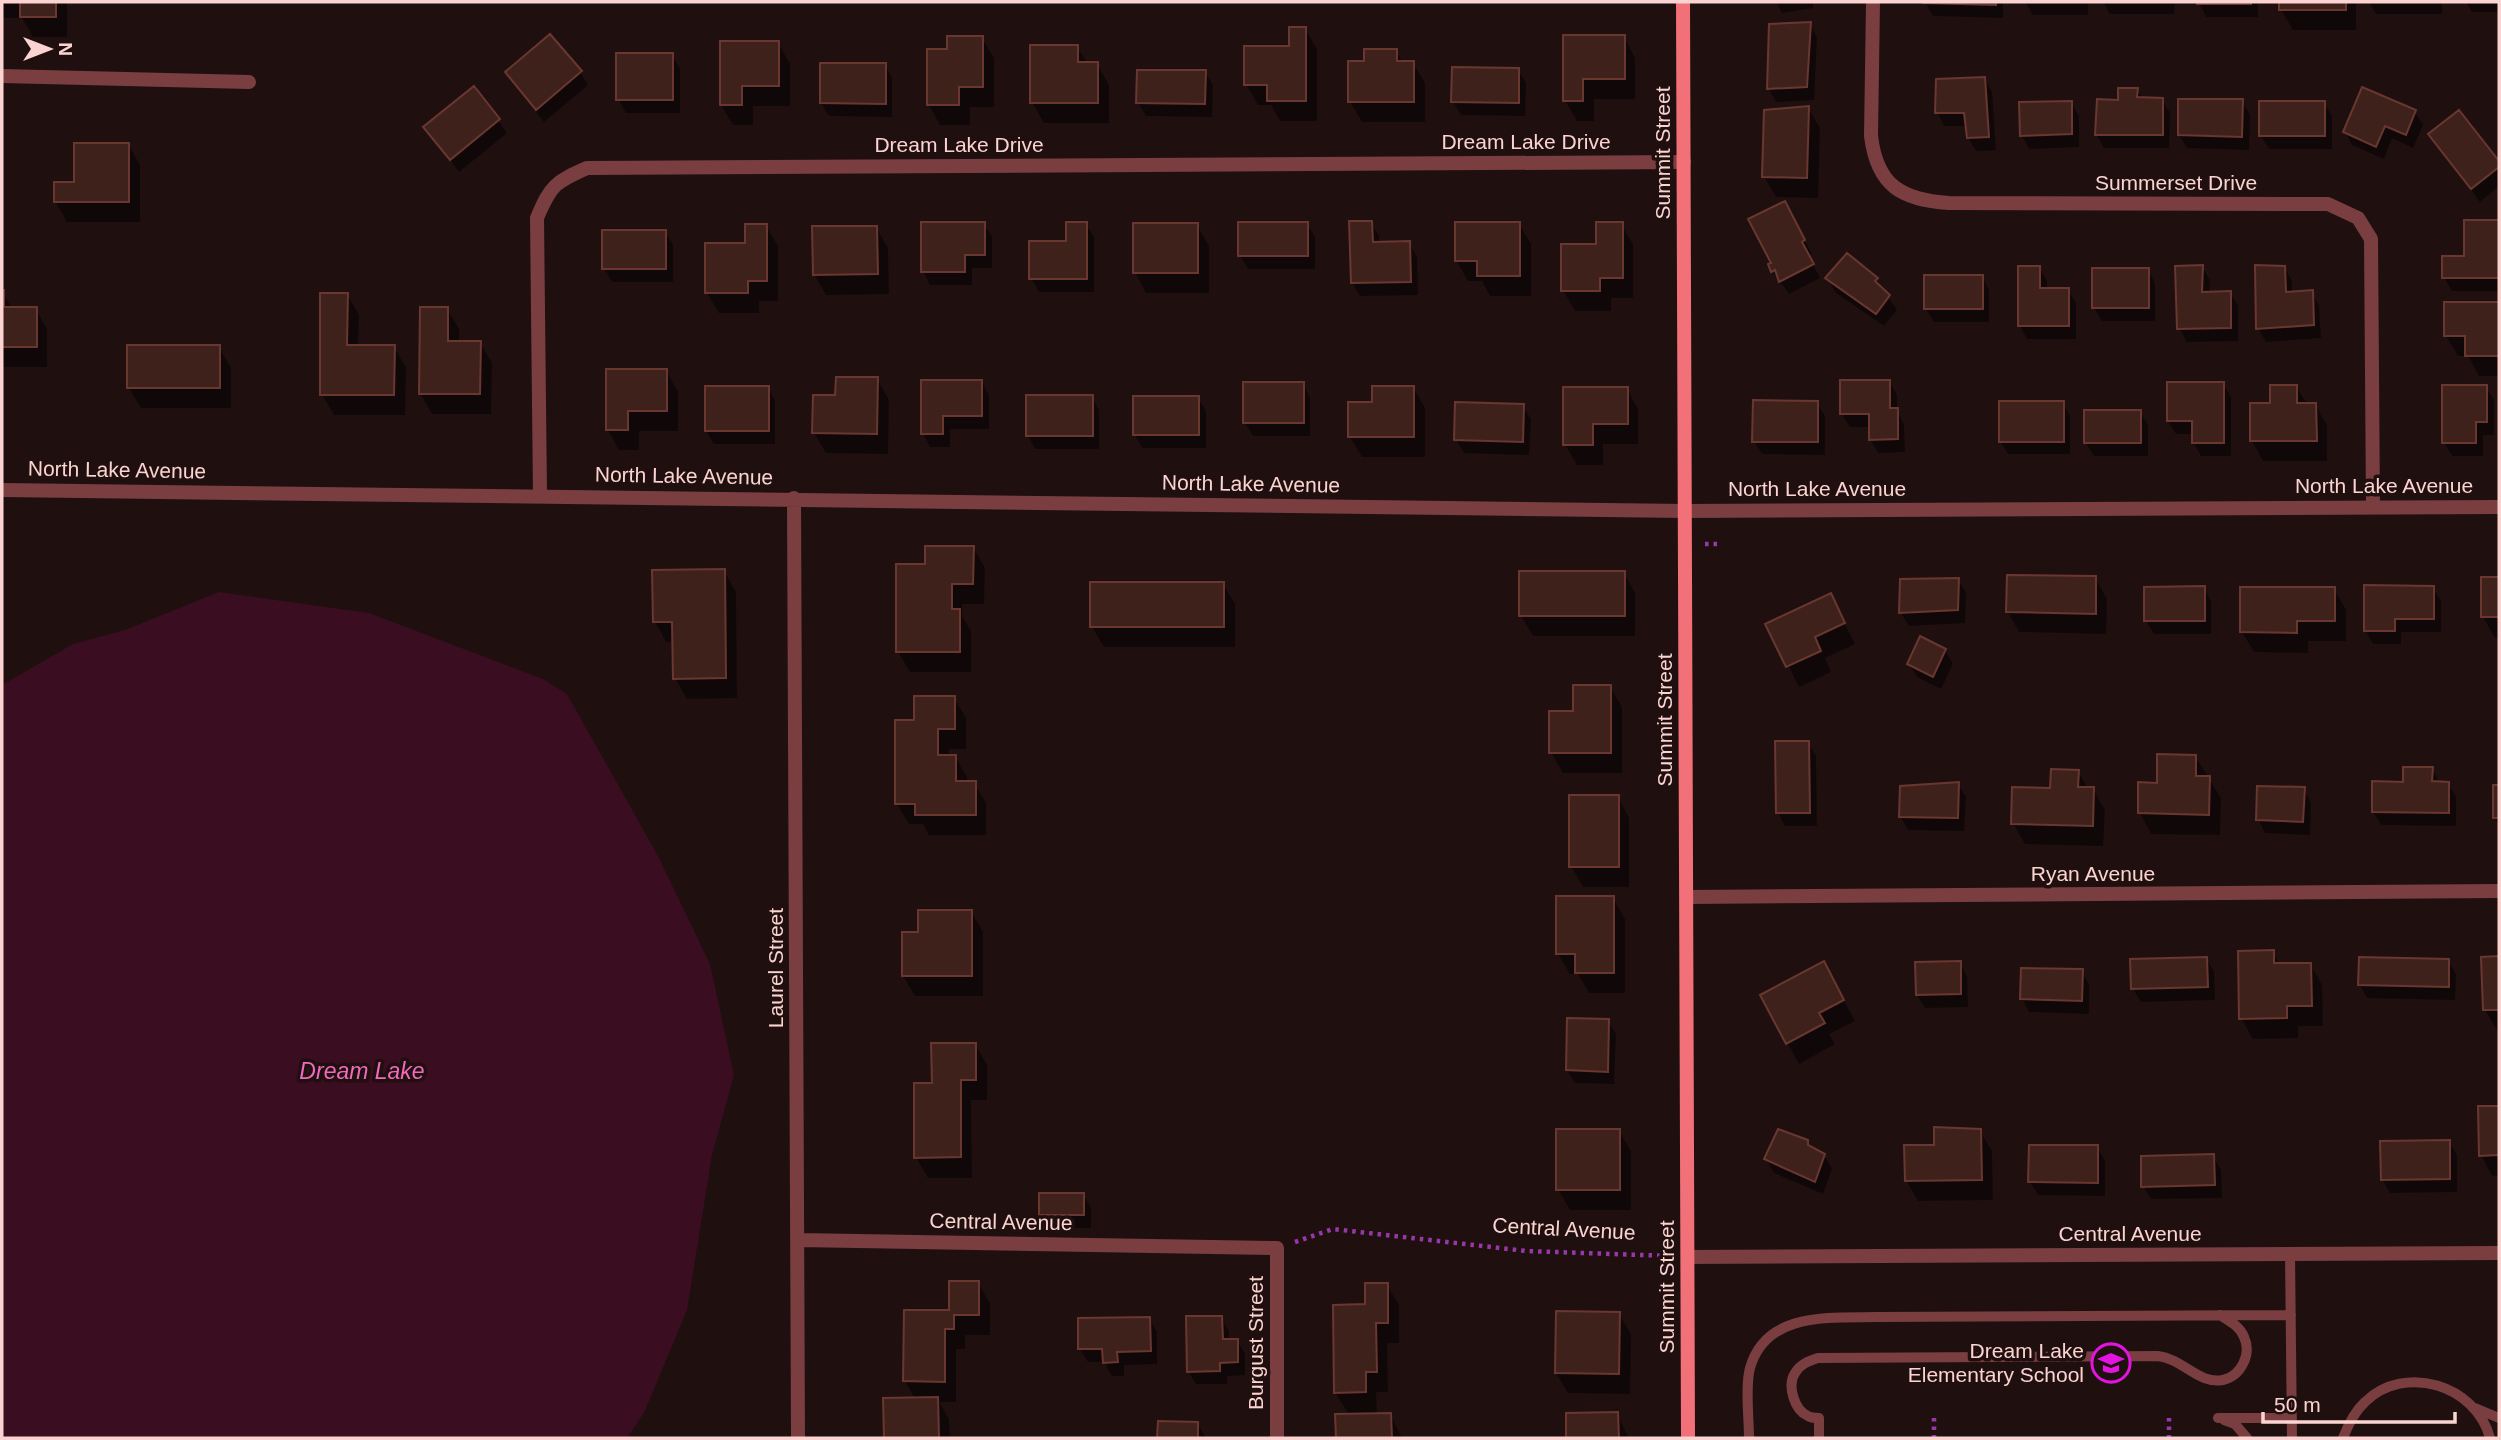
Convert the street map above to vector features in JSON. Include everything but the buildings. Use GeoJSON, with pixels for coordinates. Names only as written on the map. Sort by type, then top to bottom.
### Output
{"type":"FeatureCollection","features":[{"type":"Feature","properties":{"kind":"street","name":"Summit Street"},"geometry":{"type":"LineString","coordinates":[[1683,2],[1688,1438]]}},
{"type":"Feature","properties":{"kind":"street","name":"Summerset Drive"},"geometry":{"type":"LineString","coordinates":[[1873,2],[1873,153],[1878,167],[1895,188],[1920,200],[1950,203],[2328,204],[2358,218],[2371,239],[2373,508]]}},
{"type":"Feature","properties":{"kind":"street"},"geometry":{"type":"LineString","coordinates":[[2,76],[249,82]]}},
{"type":"Feature","properties":{"kind":"street","name":"Dream Lake Drive"},"geometry":{"type":"LineString","coordinates":[[540,495],[537,218],[547,195],[558,180],[587,168],[1684,162]]}},
{"type":"Feature","properties":{"kind":"street","name":"North Lake Avenue"},"geometry":{"type":"LineString","coordinates":[[2,490],[1685,511],[2499,507]]}},
{"type":"Feature","properties":{"kind":"street","name":"Laurel Street"},"geometry":{"type":"LineString","coordinates":[[794,498],[798,1438]]}},
{"type":"Feature","properties":{"kind":"street","name":"Ryan Avenue"},"geometry":{"type":"LineString","coordinates":[[1687,897],[2499,891]]}},
{"type":"Feature","properties":{"kind":"street","name":"Central Avenue"},"geometry":{"type":"LineString","coordinates":[[799,1240],[1277,1248]]}},
{"type":"Feature","properties":{"kind":"street","name":"Burgust Street"},"geometry":{"type":"LineString","coordinates":[[1277,1248],[1277,1438]]}},
{"type":"Feature","properties":{"kind":"street","name":"Central Avenue"},"geometry":{"type":"LineString","coordinates":[[1688,1257],[2499,1254]]}},
{"type":"Feature","properties":{"kind":"lane"},"geometry":{"type":"LineString","coordinates":[[2290,1254],[2292,1438]]}},
{"type":"Feature","properties":{"kind":"lane"},"geometry":{"type":"LineString","coordinates":[[1819,1438],[1819,1418],[1807,1416],[1798,1409],[1791,1384],[1794,1374],[1805,1363],[1818,1358],[2158,1356],[2172,1358],[2196,1375],[2220,1381],[2231,1378],[2242,1368],[2247,1355],[2245,1337],[2235,1324],[2219,1315]]}},
{"type":"Feature","properties":{"kind":"lane"},"geometry":{"type":"LineString","coordinates":[[1749,1438],[1749,1371],[1758,1347],[1785,1325],[1818,1319],[1878,1317],[2291,1315]]}},
{"type":"Feature","properties":{"kind":"lane"},"geometry":{"type":"LineString","coordinates":[[2343,1438],[2350,1420],[2365,1401],[2386,1388],[2409,1382],[2434,1383],[2456,1392],[2475,1408],[2499,1418]]}},
{"type":"Feature","properties":{"kind":"lane"},"geometry":{"type":"LineString","coordinates":[[2475,1408],[2490,1438]]}},
{"type":"Feature","properties":{"kind":"lane"},"geometry":{"type":"LineString","coordinates":[[2247,1438],[2235,1424],[2218,1418],[2292,1418]]}},
{"type":"Feature","properties":{"kind":"path"},"geometry":{"type":"LineString","coordinates":[[1705,544],[1721,544]]}},
{"type":"Feature","properties":{"kind":"path","name":"Central Avenue"},"geometry":{"type":"LineString","coordinates":[[1277,1248],[1333,1229],[1526,1251],[1688,1257]]}},
{"type":"Feature","properties":{"kind":"path"},"geometry":{"type":"LineString","coordinates":[[1934,1418],[1934,1438]]}},
{"type":"Feature","properties":{"kind":"path"},"geometry":{"type":"LineString","coordinates":[[2169,1418],[2169,1438]]}},
{"type":"Feature","properties":{"kind":"water","name":"Dream Lake"},"geometry":{"type":"Polygon","coordinates":[[[219,592],[369,613],[543,679],[567,694],[658,856],[710,964],[734,1075],[712,1155],[687,1310],[644,1413],[627,1438],[2,1438],[2,685],[73,644],[125,630],[219,592]]]}},
{"type":"Feature","properties":{"kind":"place","name":"Dream Lake Elementary School"},"geometry":{"type":"Point","coordinates":[2111,1363]}}]}
